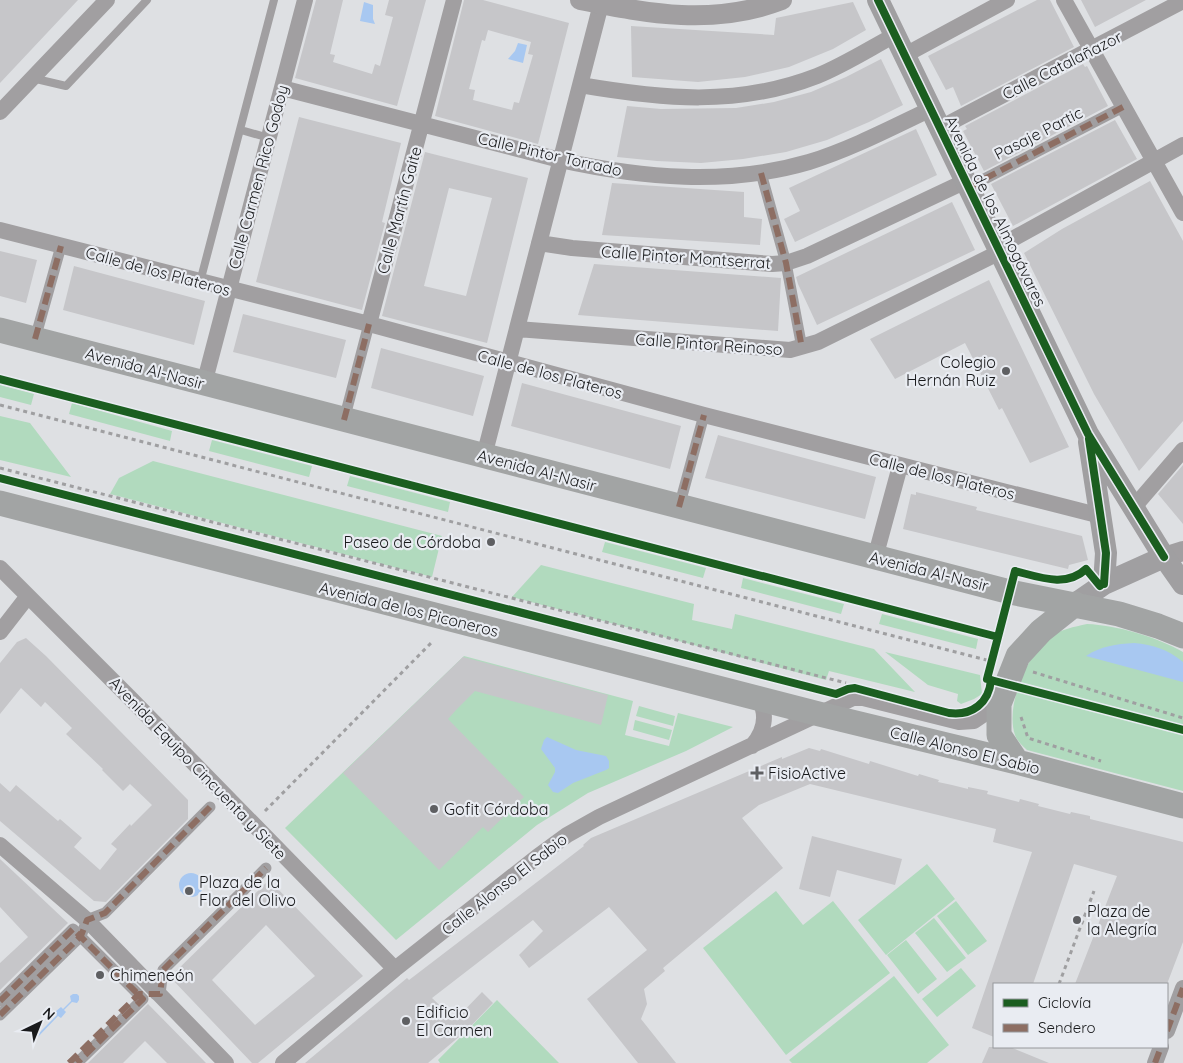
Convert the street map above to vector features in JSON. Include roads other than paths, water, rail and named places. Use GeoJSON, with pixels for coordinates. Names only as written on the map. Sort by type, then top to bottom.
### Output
{"type":"FeatureCollection","features":[{"type":"Feature","properties":{"kind":"main road","name":"Avenida de los Almogávares"},"geometry":{"type":"LineString","coordinates":[[878,0],[1088,434],[1134,507],[1173,554],[1183,584]]}},
{"type":"Feature","properties":{"kind":"main road","name":"Avenida Al-Nasir"},"geometry":{"type":"LineString","coordinates":[[0,330],[1010,592],[1120,614],[1183,636]]}},
{"type":"Feature","properties":{"kind":"main road","name":"Avenida de los Almogávares"},"geometry":{"type":"LineString","coordinates":[[1088,434],[1106,553],[1104,584]]}},
{"type":"Feature","properties":{"kind":"main road","name":"Avenida de los Piconeros"},"geometry":{"type":"LineString","coordinates":[[0,503],[819,714]]}},
{"type":"Feature","properties":{"kind":"main road"},"geometry":{"type":"LineString","coordinates":[[1017,762],[999,735],[1002,680],[1018,656],[1041,631],[1104,584],[1173,554]]}},
{"type":"Feature","properties":{"kind":"main road","name":"Calle Alonso El Sabio"},"geometry":{"type":"LineString","coordinates":[[819,714],[1017,762],[1183,806]]}},
{"type":"Feature","properties":{"kind":"street"},"geometry":{"type":"LineString","coordinates":[[0,112],[106,0]]}},
{"type":"Feature","properties":{"kind":"street","name":"Calle Carmen Rico Godoy"},"geometry":{"type":"LineString","coordinates":[[204,384],[305,0]]}},
{"type":"Feature","properties":{"kind":"street","name":"Calle Martín Gaite"},"geometry":{"type":"LineString","coordinates":[[344,420],[454,0]]}},
{"type":"Feature","properties":{"kind":"street"},"geometry":{"type":"LineString","coordinates":[[580,0],[644,12],[684,16],[713,16],[743,12],[782,0]]}},
{"type":"Feature","properties":{"kind":"street"},"geometry":{"type":"LineString","coordinates":[[580,85],[696,99],[732,97],[771,90],[818,76],[846,63],[900,45],[1007,0]]}},
{"type":"Feature","properties":{"kind":"street"},"geometry":{"type":"LineString","coordinates":[[1064,0],[1183,213]]}},
{"type":"Feature","properties":{"kind":"street","name":"Calle Catalañazor"},"geometry":{"type":"LineString","coordinates":[[935,118],[1092,50],[1183,1]]}},
{"type":"Feature","properties":{"kind":"street"},"geometry":{"type":"LineString","coordinates":[[484,456],[601,4]]}},
{"type":"Feature","properties":{"kind":"street","name":"Calle Pintor Torrado"},"geometry":{"type":"LineString","coordinates":[[282,88],[560,160],[639,174],[687,178],[761,173],[796,165],[935,118]]}},
{"type":"Feature","properties":{"kind":"street","name":"Pasaje Partic"},"geometry":{"type":"LineString","coordinates":[[967,184],[1123,107]]}},
{"type":"Feature","properties":{"kind":"street","name":"Calle Pintor Reinoso"},"geometry":{"type":"LineString","coordinates":[[517,329],[790,350],[802,348],[866,320],[999,250],[1183,145]]}},
{"type":"Feature","properties":{"kind":"street"},"geometry":{"type":"LineString","coordinates":[[761,173],[786,263],[802,348]]}},
{"type":"Feature","properties":{"kind":"street","name":"Calle Pintor Montserrat"},"geometry":{"type":"LineString","coordinates":[[539,244],[763,264],[786,263],[807,256],[967,184]]}},
{"type":"Feature","properties":{"kind":"street","name":"Calle de los Plateros"},"geometry":{"type":"LineString","coordinates":[[0,230],[229,290],[369,324],[508,363],[900,466],[1101,516]]}},
{"type":"Feature","properties":{"kind":"street"},"geometry":{"type":"LineString","coordinates":[[36,340],[61,246]]}},
{"type":"Feature","properties":{"kind":"street"},"geometry":{"type":"LineString","coordinates":[[679,507],[704,415]]}},
{"type":"Feature","properties":{"kind":"street"},"geometry":{"type":"LineString","coordinates":[[1134,507],[1183,450]]}},
{"type":"Feature","properties":{"kind":"street"},"geometry":{"type":"LineString","coordinates":[[876,558],[900,466]]}},
{"type":"Feature","properties":{"kind":"street","name":"Avenida Equipo Cincuenta y Siete"},"geometry":{"type":"LineString","coordinates":[[0,568],[395,969]]}},
{"type":"Feature","properties":{"kind":"street"},"geometry":{"type":"LineString","coordinates":[[0,632],[28,596]]}},
{"type":"Feature","properties":{"kind":"street"},"geometry":{"type":"LineString","coordinates":[[819,714],[853,698],[860,698],[949,721],[974,721],[1002,680]]}},
{"type":"Feature","properties":{"kind":"street"},"geometry":{"type":"LineString","coordinates":[[752,746],[760,736],[764,723],[764,712],[758,698]]}},
{"type":"Feature","properties":{"kind":"street","name":"Calle Alonso El Sabio"},"geometry":{"type":"LineString","coordinates":[[283,1063],[395,969],[536,857],[567,835],[599,817],[819,714]]}},
{"type":"Feature","properties":{"kind":"street"},"geometry":{"type":"LineString","coordinates":[[0,1015],[81,936],[87,920],[105,913],[210,807]]}},
{"type":"Feature","properties":{"kind":"street"},"geometry":{"type":"LineString","coordinates":[[0,845],[87,920],[226,1063]]}},
{"type":"Feature","properties":{"kind":"street"},"geometry":{"type":"LineString","coordinates":[[160,994],[163,970],[266,868]]}},
{"type":"Feature","properties":{"kind":"street"},"geometry":{"type":"LineString","coordinates":[[0,1001],[74,929],[143,999],[77,1063]]}},
{"type":"Feature","properties":{"kind":"street"},"geometry":{"type":"LineString","coordinates":[[1168,1028],[1183,988]]}},
{"type":"Feature","properties":{"kind":"street"},"geometry":{"type":"LineString","coordinates":[[69,1063],[139,994],[160,994]]}},
{"type":"Feature","properties":{"kind":"street"},"geometry":{"type":"LineString","coordinates":[[1155,1063],[1161,1048]]}},
{"type":"Feature","properties":{"kind":"lane"},"geometry":{"type":"LineString","coordinates":[[32,78],[66,86],[148,0]]}},
{"type":"Feature","properties":{"kind":"lane"},"geometry":{"type":"LineString","coordinates":[[200,282],[274,0]]}},
{"type":"Feature","properties":{"kind":"lane"},"geometry":{"type":"LineString","coordinates":[[241,130],[269,138]]}},
{"type":"Feature","properties":{"kind":"water"},"geometry":{"type":"Polygon","coordinates":[[[364,2],[373,5],[375,24],[360,21],[364,2]]]}},
{"type":"Feature","properties":{"kind":"water"},"geometry":{"type":"Polygon","coordinates":[[[518,43],[527,45],[523,63],[508,59],[515,51],[518,43]]]}},
{"type":"Feature","properties":{"kind":"water"},"geometry":{"type":"Polygon","coordinates":[[[1134,643],[1160,648],[1183,662],[1183,682],[1086,656],[1109,646],[1134,643]]]}},
{"type":"Feature","properties":{"kind":"water"},"geometry":{"type":"Polygon","coordinates":[[[547,737],[576,750],[606,756],[609,761],[609,768],[573,783],[558,793],[553,792],[548,785],[555,772],[555,768],[541,749],[547,737]]]}},
{"type":"Feature","properties":{"kind":"water"},"geometry":{"type":"Polygon","coordinates":[[[191,873],[200,876],[203,885],[200,894],[191,897],[182,894],[179,885],[182,876],[191,873]]]}},
{"type":"Feature","properties":{"kind":"water"},"geometry":{"type":"Polygon","coordinates":[[[73,994],[79,996],[77,1003],[72,1002],[64,1010],[66,1012],[61,1018],[58,1016],[35,1040],[34,1038],[57,1015],[55,1012],[61,1007],[63,1009],[71,1001],[70,996],[73,994]]]}},
{"type":"Feature","properties":{"kind":"place","name":"Colegio Hernán Ruiz"},"geometry":{"type":"Point","coordinates":[1006,371]}},
{"type":"Feature","properties":{"kind":"place","name":"Paseo de Córdoba"},"geometry":{"type":"Point","coordinates":[491,542]}},
{"type":"Feature","properties":{"kind":"place","name":"FisioActive"},"geometry":{"type":"Point","coordinates":[757,773]}},
{"type":"Feature","properties":{"kind":"place","name":"Gofit Córdoba"},"geometry":{"type":"Point","coordinates":[434,809]}},
{"type":"Feature","properties":{"kind":"place","name":"Plaza de la Flor del Olivo"},"geometry":{"type":"Point","coordinates":[189,891]}},
{"type":"Feature","properties":{"kind":"place","name":"Plaza de la Alegría"},"geometry":{"type":"Point","coordinates":[1077,920]}},
{"type":"Feature","properties":{"kind":"place","name":"Chimeneón"},"geometry":{"type":"Point","coordinates":[100,975]}},
{"type":"Feature","properties":{"kind":"place","name":"Edificio El Carmen"},"geometry":{"type":"Point","coordinates":[406,1021]}}]}
